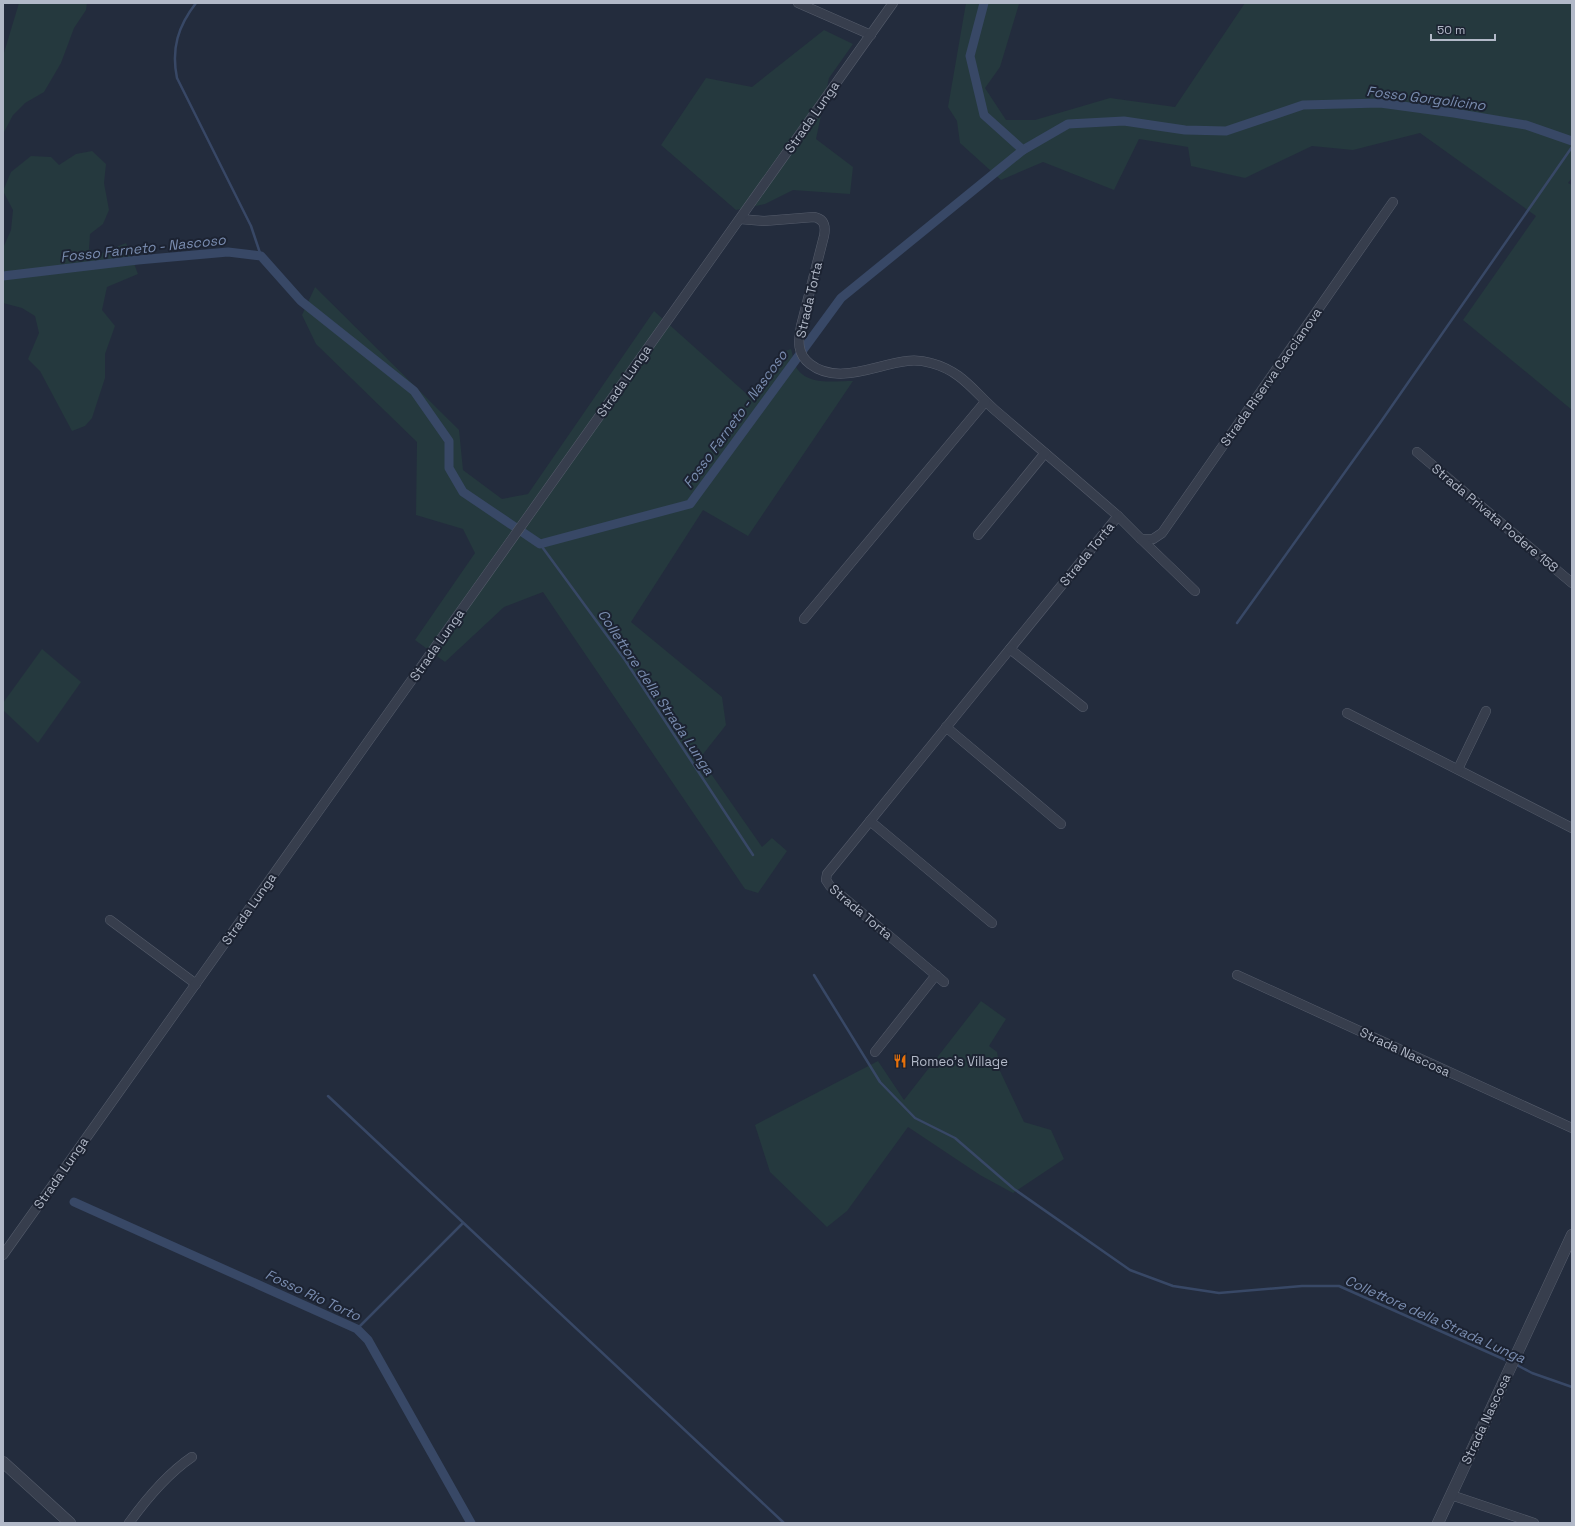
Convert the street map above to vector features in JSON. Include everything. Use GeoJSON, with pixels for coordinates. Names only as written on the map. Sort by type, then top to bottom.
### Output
{"type":"FeatureCollection","features":[{"type":"Feature","properties":{"kind":"street"},"geometry":{"type":"LineString","coordinates":[[798,3],[871,35]]}},
{"type":"Feature","properties":{"kind":"street","name":"Strada Lunga"},"geometry":{"type":"LineString","coordinates":[[3,1255],[894,3]]}},
{"type":"Feature","properties":{"kind":"street","name":"Strada Riserva Caccianova"},"geometry":{"type":"LineString","coordinates":[[1141,538],[1153,539],[1164,529],[1393,202]]}},
{"type":"Feature","properties":{"kind":"street","name":"Strada Torta"},"geometry":{"type":"LineString","coordinates":[[740,219],[764,221],[814,217],[821,219],[825,225],[824,236],[801,326],[799,346],[806,360],[816,368],[824,371],[844,373],[859,372],[908,361],[927,362],[957,374],[970,385],[985,402],[1118,516],[828,872],[826,877],[827,882],[944,982]]}},
{"type":"Feature","properties":{"kind":"street"},"geometry":{"type":"LineString","coordinates":[[804,619],[985,402]]}},
{"type":"Feature","properties":{"kind":"street","name":"Strada Privata Podere 158"},"geometry":{"type":"LineString","coordinates":[[1417,452],[1572,583]]}},
{"type":"Feature","properties":{"kind":"street"},"geometry":{"type":"LineString","coordinates":[[978,535],[1045,453]]}},
{"type":"Feature","properties":{"kind":"street"},"geometry":{"type":"LineString","coordinates":[[1118,516],[1196,591]]}},
{"type":"Feature","properties":{"kind":"street"},"geometry":{"type":"LineString","coordinates":[[1010,649],[1083,707]]}},
{"type":"Feature","properties":{"kind":"street"},"geometry":{"type":"LineString","coordinates":[[1458,768],[1486,711]]}},
{"type":"Feature","properties":{"kind":"street"},"geometry":{"type":"LineString","coordinates":[[1347,713],[1458,768],[1572,828]]}},
{"type":"Feature","properties":{"kind":"street"},"geometry":{"type":"LineString","coordinates":[[946,727],[1061,824]]}},
{"type":"Feature","properties":{"kind":"street"},"geometry":{"type":"LineString","coordinates":[[870,821],[992,923]]}},
{"type":"Feature","properties":{"kind":"street"},"geometry":{"type":"LineString","coordinates":[[110,920],[196,984]]}},
{"type":"Feature","properties":{"kind":"street"},"geometry":{"type":"LineString","coordinates":[[875,1052],[936,975]]}},
{"type":"Feature","properties":{"kind":"street","name":"Strada Nascosa"},"geometry":{"type":"LineString","coordinates":[[1237,975],[1572,1128]]}},
{"type":"Feature","properties":{"kind":"street","name":"Strada Nascosa"},"geometry":{"type":"LineString","coordinates":[[1438,1523],[1572,1236]]}},
{"type":"Feature","properties":{"kind":"street"},"geometry":{"type":"LineString","coordinates":[[129,1523],[141,1506],[176,1469],[192,1457]]}},
{"type":"Feature","properties":{"kind":"street"},"geometry":{"type":"LineString","coordinates":[[3,1462],[70,1523]]}},
{"type":"Feature","properties":{"kind":"street"},"geometry":{"type":"LineString","coordinates":[[1451,1495],[1534,1523]]}},
{"type":"Feature","properties":{"kind":"green space"},"geometry":{"type":"Polygon","coordinates":[[[19,3],[87,3],[86,10],[74,28],[61,63],[44,92],[25,103],[13,115],[3,134],[3,56],[19,3]]]}},
{"type":"Feature","properties":{"kind":"green space"},"geometry":{"type":"Polygon","coordinates":[[[966,3],[1019,4],[1000,67],[985,88],[1006,120],[1035,120],[1110,98],[1175,107],[1245,3],[1572,3],[1572,178],[1568,183],[1572,185],[1572,410],[1463,320],[1536,216],[1420,133],[1353,150],[1312,146],[1245,178],[1191,166],[1188,147],[1139,139],[1114,190],[1043,162],[1001,180],[960,143],[957,121],[948,107],[966,3]]]}},
{"type":"Feature","properties":{"kind":"green space"},"geometry":{"type":"Polygon","coordinates":[[[824,30],[853,44],[829,78],[816,139],[853,167],[850,194],[793,190],[765,204],[736,210],[661,145],[706,78],[752,87],[824,30]]]}},
{"type":"Feature","properties":{"kind":"green space"},"geometry":{"type":"Polygon","coordinates":[[[92,151],[106,164],[104,183],[109,210],[103,224],[90,234],[89,249],[100,254],[126,243],[138,274],[107,287],[102,310],[115,326],[105,354],[105,378],[92,418],[85,426],[72,431],[40,371],[28,359],[39,333],[35,316],[22,308],[3,303],[3,248],[11,230],[13,210],[3,191],[11,172],[31,156],[51,157],[59,165],[76,154],[92,151]]]}},
{"type":"Feature","properties":{"kind":"green space"},"geometry":{"type":"Polygon","coordinates":[[[315,287],[459,430],[463,470],[502,499],[528,494],[654,311],[749,396],[782,352],[791,349],[796,367],[807,377],[814,380],[830,382],[853,381],[748,536],[703,510],[631,622],[722,697],[726,725],[700,758],[762,847],[772,838],[787,851],[758,893],[745,889],[543,592],[504,607],[445,662],[415,640],[475,553],[463,529],[416,515],[417,442],[316,344],[302,315],[315,287]]]}},
{"type":"Feature","properties":{"kind":"green space"},"geometry":{"type":"Polygon","coordinates":[[[42,649],[81,682],[38,743],[3,710],[3,703],[42,649]]]}},
{"type":"Feature","properties":{"kind":"green space"},"geometry":{"type":"Polygon","coordinates":[[[981,1001],[1006,1019],[989,1046],[997,1052],[1000,1071],[1024,1122],[1051,1130],[1064,1159],[1013,1193],[980,1175],[908,1127],[847,1211],[827,1227],[770,1172],[755,1125],[878,1061],[904,1100],[981,1001]]]}},
{"type":"Feature","properties":{"kind":"waterway"},"geometry":{"type":"LineString","coordinates":[[196,3],[180,29],[175,57],[177,78],[251,226],[261,256]]}},
{"type":"Feature","properties":{"kind":"waterway","name":"Fosso Gorgolicino"},"geometry":{"type":"LineString","coordinates":[[984,3],[970,56],[984,115],[1023,150],[1068,124],[1124,121],[1185,130],[1226,131],[1303,105],[1380,103],[1526,125],[1572,141]]}},
{"type":"Feature","properties":{"kind":"waterway"},"geometry":{"type":"LineString","coordinates":[[1237,623],[1380,423],[1572,147]]}},
{"type":"Feature","properties":{"kind":"waterway","name":"Fosso Farneto - Nascoso"},"geometry":{"type":"LineString","coordinates":[[3,276],[138,260],[228,252],[261,256],[301,301],[414,391],[449,441],[449,468],[463,492],[540,544],[690,504],[841,298],[1023,150]]}},
{"type":"Feature","properties":{"kind":"waterway","name":"Collettore della Strada Lunga"},"geometry":{"type":"LineString","coordinates":[[540,544],[625,660],[753,855]]}},
{"type":"Feature","properties":{"kind":"waterway","name":"Collettore della Strada Lunga"},"geometry":{"type":"LineString","coordinates":[[814,975],[880,1082],[915,1118],[955,1138],[1014,1189],[1130,1270],[1173,1286],[1219,1293],[1302,1286],[1339,1286],[1510,1362]]}},
{"type":"Feature","properties":{"kind":"waterway"},"geometry":{"type":"LineString","coordinates":[[328,1096],[784,1523]]}},
{"type":"Feature","properties":{"kind":"waterway","name":"Fosso Rio Torto"},"geometry":{"type":"LineString","coordinates":[[74,1202],[357,1329],[368,1340],[471,1523]]}},
{"type":"Feature","properties":{"kind":"waterway"},"geometry":{"type":"LineString","coordinates":[[357,1329],[463,1223]]}},
{"type":"Feature","properties":{"kind":"waterway","name":"Collettore della Strada Lunga"},"geometry":{"type":"LineString","coordinates":[[1515,1364],[1532,1373],[1572,1387]]}},
{"type":"Feature","properties":{"kind":"place","name":"Romeo's Village"},"geometry":{"type":"Point","coordinates":[900,1061]}}]}
